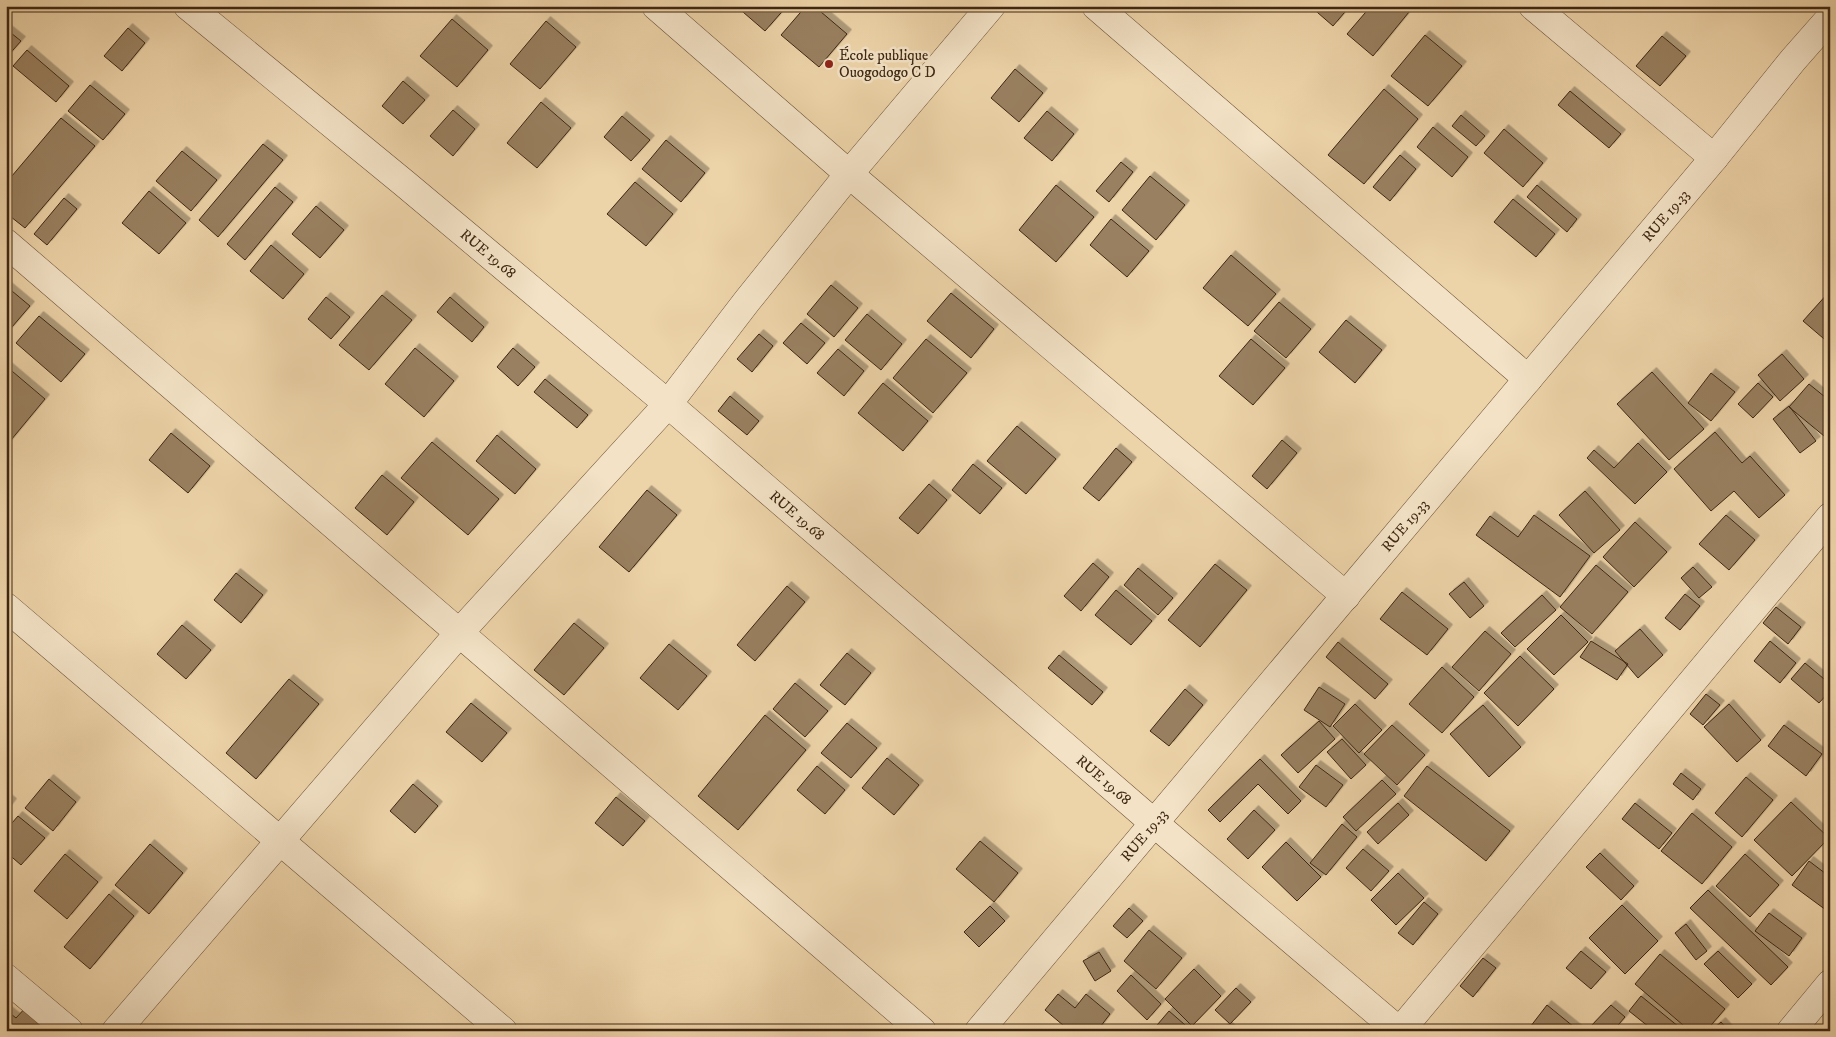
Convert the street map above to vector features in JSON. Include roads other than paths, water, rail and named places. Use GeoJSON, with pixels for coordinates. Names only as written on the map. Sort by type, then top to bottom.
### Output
{"type":"FeatureCollection","features":[{"type":"Feature","properties":{"kind":"street","name":"RUE 19.68"},"geometry":{"type":"LineString","coordinates":[[188,6],[404,183],[668,404],[1154,823],[1399,1031]]}},
{"type":"Feature","properties":{"kind":"street"},"geometry":{"type":"LineString","coordinates":[[656,6],[848,174],[1346,596]]}},
{"type":"Feature","properties":{"kind":"street"},"geometry":{"type":"LineString","coordinates":[[116,1031],[460,632],[668,404],[746,301],[848,174],[991,6]]}},
{"type":"Feature","properties":{"kind":"street"},"geometry":{"type":"LineString","coordinates":[[1096,6],[1528,379]]}},
{"type":"Feature","properties":{"kind":"street"},"geometry":{"type":"LineString","coordinates":[[1533,6],[1714,158]]}},
{"type":"Feature","properties":{"kind":"street","name":"RUE 19.33"},"geometry":{"type":"LineString","coordinates":[[979,1031],[1830,18]]}},
{"type":"Feature","properties":{"kind":"street"},"geometry":{"type":"LineString","coordinates":[[6,243],[922,1031]]}},
{"type":"Feature","properties":{"kind":"street"},"geometry":{"type":"LineString","coordinates":[[1399,1031],[1830,517]]}},
{"type":"Feature","properties":{"kind":"street"},"geometry":{"type":"LineString","coordinates":[[6,607],[503,1031]]}},
{"type":"Feature","properties":{"kind":"street"},"geometry":{"type":"LineString","coordinates":[[6,978],[69,1031]]}},
{"type":"Feature","properties":{"kind":"street"},"geometry":{"type":"LineString","coordinates":[[1790,1031],[1828,988]]}},
{"type":"Feature","properties":{"kind":"place","name":"École publique Ouogodogo C D"},"geometry":{"type":"Point","coordinates":[829,64]}}]}
